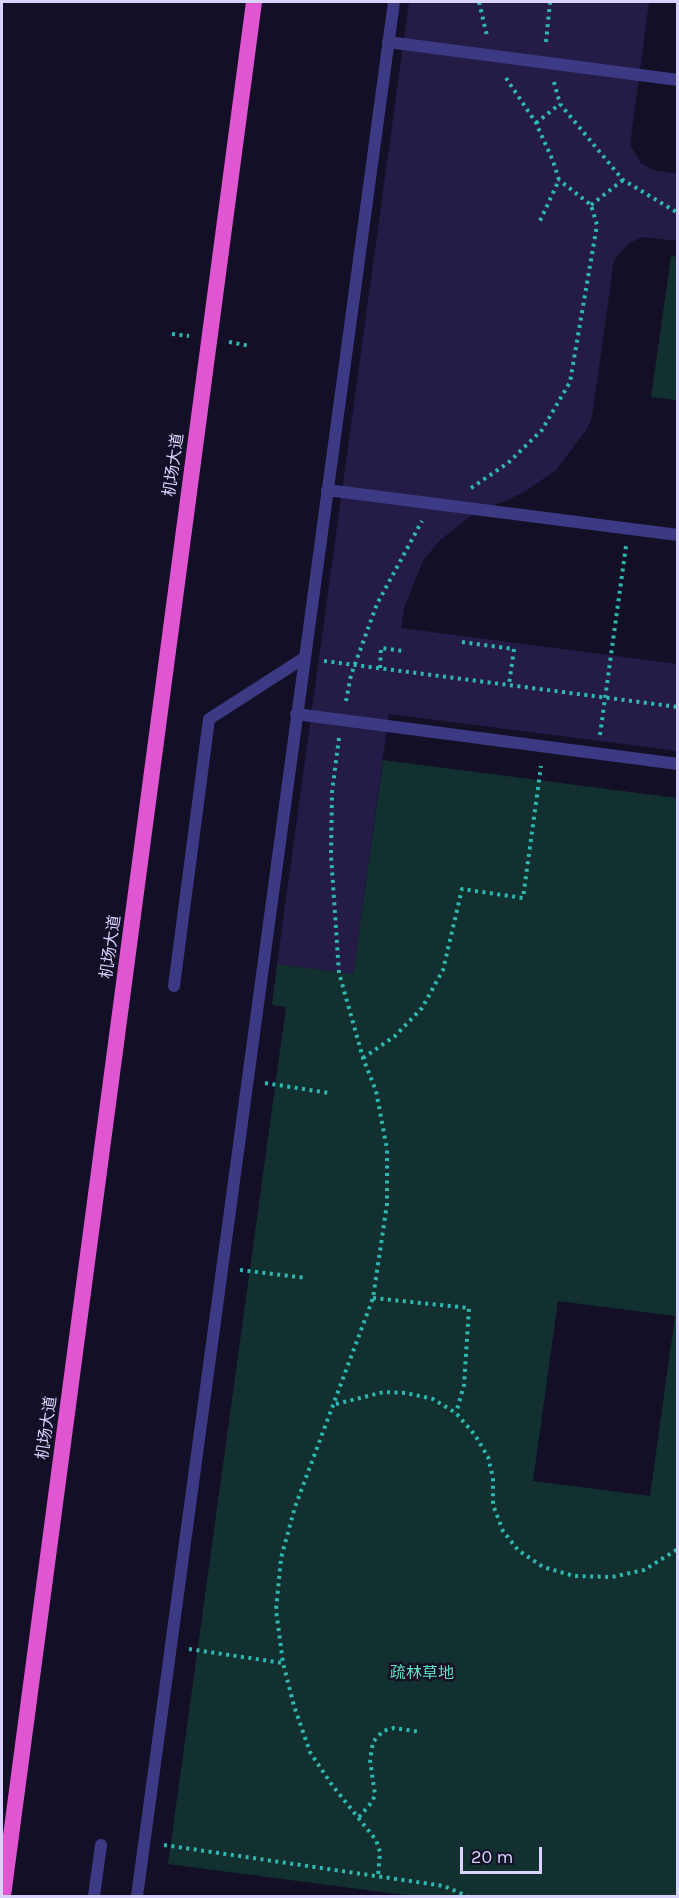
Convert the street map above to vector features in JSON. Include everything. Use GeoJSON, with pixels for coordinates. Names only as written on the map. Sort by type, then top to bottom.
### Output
{"type":"FeatureCollection","features":[{"type":"Feature","properties":{"kind":"highway","name":"机场大道"},"geometry":{"type":"LineString","coordinates":[[3,1896],[254,2]]}},
{"type":"Feature","properties":{"kind":"lane"},"geometry":{"type":"LineString","coordinates":[[137,1896],[394,2]]}},
{"type":"Feature","properties":{"kind":"lane"},"geometry":{"type":"LineString","coordinates":[[388,42],[678,80]]}},
{"type":"Feature","properties":{"kind":"lane"},"geometry":{"type":"LineString","coordinates":[[327,490],[678,535]]}},
{"type":"Feature","properties":{"kind":"lane"},"geometry":{"type":"LineString","coordinates":[[174,986],[209,719],[304,658]]}},
{"type":"Feature","properties":{"kind":"lane"},"geometry":{"type":"LineString","coordinates":[[296,714],[678,764]]}},
{"type":"Feature","properties":{"kind":"lane"},"geometry":{"type":"LineString","coordinates":[[94,1896],[101,1845]]}},
{"type":"Feature","properties":{"kind":"path"},"geometry":{"type":"LineString","coordinates":[[479,2],[482,25],[490,45]]}},
{"type":"Feature","properties":{"kind":"path"},"geometry":{"type":"LineString","coordinates":[[546,45],[545,36],[550,2]]}},
{"type":"Feature","properties":{"kind":"path"},"geometry":{"type":"LineString","coordinates":[[463,493],[508,463],[542,430],[570,382],[597,225],[591,205],[559,180],[554,161],[536,123],[504,74]]}},
{"type":"Feature","properties":{"kind":"path"},"geometry":{"type":"LineString","coordinates":[[552,74],[560,104],[623,180],[678,213]]}},
{"type":"Feature","properties":{"kind":"path"},"geometry":{"type":"LineString","coordinates":[[536,123],[560,104]]}},
{"type":"Feature","properties":{"kind":"path"},"geometry":{"type":"LineString","coordinates":[[539,223],[559,180]]}},
{"type":"Feature","properties":{"kind":"path"},"geometry":{"type":"LineString","coordinates":[[591,205],[623,180]]}},
{"type":"Feature","properties":{"kind":"path"},"geometry":{"type":"LineString","coordinates":[[345,708],[351,675],[377,604],[410,540],[427,514]]}},
{"type":"Feature","properties":{"kind":"path"},"geometry":{"type":"LineString","coordinates":[[598,753],[629,529]]}},
{"type":"Feature","properties":{"kind":"path"},"geometry":{"type":"LineString","coordinates":[[462,642],[514,649],[509,685]]}},
{"type":"Feature","properties":{"kind":"path"},"geometry":{"type":"LineString","coordinates":[[380,668],[381,648],[403,651]]}},
{"type":"Feature","properties":{"kind":"path"},"geometry":{"type":"LineString","coordinates":[[304,658],[678,707]]}},
{"type":"Feature","properties":{"kind":"path"},"geometry":{"type":"LineString","coordinates":[[340,730],[332,792],[331,855],[339,973],[363,1058],[376,1091],[387,1149],[387,1204],[383,1246],[373,1298],[335,1405],[295,1507],[281,1558],[276,1610],[283,1664],[294,1706],[310,1752],[332,1785],[376,1840],[380,1852],[378,1876]]}},
{"type":"Feature","properties":{"kind":"path"},"geometry":{"type":"LineString","coordinates":[[363,1058],[395,1036],[422,1008],[443,970],[462,889],[523,898],[544,746]]}},
{"type":"Feature","properties":{"kind":"path"},"geometry":{"type":"LineString","coordinates":[[247,1081],[329,1093]]}},
{"type":"Feature","properties":{"kind":"path"},"geometry":{"type":"LineString","coordinates":[[221,1268],[307,1278]]}},
{"type":"Feature","properties":{"kind":"path"},"geometry":{"type":"LineString","coordinates":[[373,1298],[469,1308],[464,1385],[456,1413]]}},
{"type":"Feature","properties":{"kind":"path"},"geometry":{"type":"LineString","coordinates":[[335,1405],[384,1392],[406,1393],[434,1399],[456,1413],[475,1435],[488,1457],[493,1478],[494,1505],[503,1531],[518,1550],[543,1568],[574,1576],[612,1577],[644,1570],[678,1549]]}},
{"type":"Feature","properties":{"kind":"path"},"geometry":{"type":"LineString","coordinates":[[169,1647],[283,1664]]}},
{"type":"Feature","properties":{"kind":"path"},"geometry":{"type":"LineString","coordinates":[[359,1817],[375,1795],[370,1760],[373,1742],[383,1731],[394,1728],[421,1732]]}},
{"type":"Feature","properties":{"kind":"path"},"geometry":{"type":"LineString","coordinates":[[143,1842],[444,1886],[467,1896]]}},
{"type":"Feature","properties":{"kind":"green space"},"geometry":{"type":"Polygon","coordinates":[[[671,256],[678,257],[677,400],[651,397],[671,256]]]}},
{"type":"Feature","properties":{"kind":"green space","name":"疏林草地"},"geometry":{"type":"Polygon","coordinates":[[[383,760],[677,798],[677,1896],[412,1896],[168,1864],[286,1007],[272,1005],[277,964],[353,974],[383,760]],[[558,1301],[533,1481],[650,1496],[675,1316],[558,1301]]]}},
{"type":"Feature","properties":{"kind":"building"},"geometry":{"type":"Polygon","coordinates":[[[409,2],[649,2],[630,145],[641,163],[653,170],[678,174],[678,241],[643,237],[629,243],[614,260],[592,417],[587,429],[556,470],[526,491],[501,503],[481,508],[439,541],[423,561],[404,608],[401,628],[678,664],[678,751],[389,714],[353,974],[277,964],[409,2]]]}}]}
